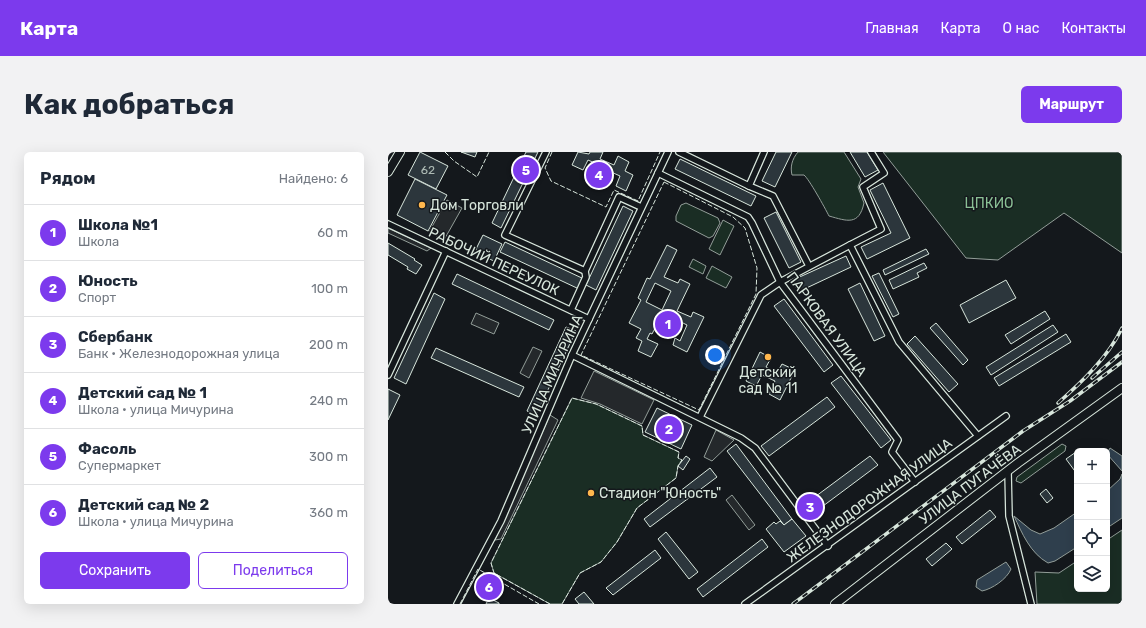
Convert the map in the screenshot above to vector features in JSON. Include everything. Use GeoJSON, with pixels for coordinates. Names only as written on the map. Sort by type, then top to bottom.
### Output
{"type":"FeatureCollection","features":[{"type":"Feature","properties":{"kind":"street"},"geometry":{"type":"LineString","coordinates":[[388,172],[400,152]]}},
{"type":"Feature","properties":{"kind":"street"},"geometry":{"type":"LineString","coordinates":[[546,152],[505,235],[585,271]]}},
{"type":"Feature","properties":{"kind":"street","name":"УЛИЦА МИЧУРИНА"},"geometry":{"type":"LineString","coordinates":[[456,604],[501,521],[572,356],[668,152]]}},
{"type":"Feature","properties":{"kind":"street"},"geometry":{"type":"LineString","coordinates":[[679,152],[773,196],[809,266]]}},
{"type":"Feature","properties":{"kind":"street"},"geometry":{"type":"LineString","coordinates":[[749,186],[764,152]]}},
{"type":"Feature","properties":{"kind":"street"},"geometry":{"type":"LineString","coordinates":[[700,417],[761,295],[780,282],[809,266],[881,229],[863,187],[884,173],[871,152]]}},
{"type":"Feature","properties":{"kind":"street","name":"ПАРКОВАЯ УЛИЦА"},"geometry":{"type":"LineString","coordinates":[[658,173],[748,217],[780,282],[898,440],[892,452],[915,482]]}},
{"type":"Feature","properties":{"kind":"street"},"geometry":{"type":"LineString","coordinates":[[571,310],[586,277],[585,271],[619,197],[641,208]]}},
{"type":"Feature","properties":{"kind":"street","name":"РАБОЧИЙ ПЕРЕУЛОК"},"geometry":{"type":"LineString","coordinates":[[388,224],[589,319]]}},
{"type":"Feature","properties":{"kind":"street"},"geometry":{"type":"LineString","coordinates":[[850,245],[899,342],[978,436]]}},
{"type":"Feature","properties":{"kind":"street"},"geometry":{"type":"LineString","coordinates":[[388,375],[446,252]]}},
{"type":"Feature","properties":{"kind":"street"},"geometry":{"type":"LineString","coordinates":[[572,356],[700,417],[741,438],[755,448],[828,546]]}},
{"type":"Feature","properties":{"kind":"street","name":"УЛИЦА ПУГАЧЁВА"},"geometry":{"type":"LineString","coordinates":[[835,604],[1008,471],[1122,388]]}},
{"type":"Feature","properties":{"kind":"street","name":"ЖЕЛЕЗНОДОРОЖНАЯ УЛИЦА"},"geometry":{"type":"LineString","coordinates":[[745,604],[828,546],[1006,416]]}},
{"type":"Feature","properties":{"kind":"street"},"geometry":{"type":"LineString","coordinates":[[1008,471],[1009,516],[1031,604]]}},
{"type":"Feature","properties":{"kind":"green space"},"geometry":{"type":"Polygon","coordinates":[[[798,152],[844,152],[861,179],[858,187],[864,203],[862,210],[855,219],[847,220],[829,216],[817,194],[804,175],[792,175],[792,163],[798,152]]]}},
{"type":"Feature","properties":{"kind":"green space","name":"ЦПКИО"},"geometry":{"type":"Polygon","coordinates":[[[883,152],[1122,152],[1122,253],[1064,213],[998,260],[966,258],[883,152]]]}},
{"type":"Feature","properties":{"kind":"green space"},"geometry":{"type":"Polygon","coordinates":[[[686,203],[718,218],[720,223],[713,236],[709,238],[676,221],[676,216],[681,205],[686,203]]]}},
{"type":"Feature","properties":{"kind":"green space"},"geometry":{"type":"Polygon","coordinates":[[[723,220],[734,226],[720,255],[709,249],[723,220]]]}},
{"type":"Feature","properties":{"kind":"green space"},"geometry":{"type":"Polygon","coordinates":[[[693,259],[706,266],[703,274],[689,267],[693,259]]]}},
{"type":"Feature","properties":{"kind":"green space"},"geometry":{"type":"Polygon","coordinates":[[[712,266],[732,277],[726,288],[706,278],[712,266]]]}},
{"type":"Feature","properties":{"kind":"green space","name":"Стадион \"Юность\""},"geometry":{"type":"Polygon","coordinates":[[[572,398],[596,404],[642,426],[643,435],[679,452],[678,458],[682,460],[678,466],[676,478],[637,508],[617,542],[601,562],[580,573],[562,604],[550,604],[494,573],[491,563],[572,398]]]}},
{"type":"Feature","properties":{"kind":"green space"},"geometry":{"type":"Polygon","coordinates":[[[1062,444],[1066,446],[1065,451],[1021,483],[1016,481],[1017,477],[1062,444]]]}},
{"type":"Feature","properties":{"kind":"green space"},"geometry":{"type":"Polygon","coordinates":[[[1122,530],[1122,604],[1037,604],[1035,572],[1059,573],[1074,563],[1074,592],[1110,592],[1110,538],[1122,530]]]}},
{"type":"Feature","properties":{"kind":"shaded area"},"geometry":{"type":"Polygon","coordinates":[[[447,200],[462,208],[444,240],[429,232],[447,200]]]}},
{"type":"Feature","properties":{"kind":"shaded area"},"geometry":{"type":"Polygon","coordinates":[[[388,228],[431,248],[427,251],[388,233],[388,228]]]}},
{"type":"Feature","properties":{"kind":"shaded area"},"geometry":{"type":"Polygon","coordinates":[[[476,313],[499,323],[494,334],[471,324],[476,313]]]}},
{"type":"Feature","properties":{"kind":"shaded area"},"geometry":{"type":"Polygon","coordinates":[[[533,347],[542,351],[529,378],[520,373],[533,347]]]}},
{"type":"Feature","properties":{"kind":"shaded area"},"geometry":{"type":"Polygon","coordinates":[[[594,371],[654,400],[642,424],[600,404],[581,398],[594,371]]]}},
{"type":"Feature","properties":{"kind":"shaded area"},"geometry":{"type":"Polygon","coordinates":[[[550,415],[558,420],[501,539],[495,540],[550,415]]]}},
{"type":"Feature","properties":{"kind":"shaded area"},"geometry":{"type":"Polygon","coordinates":[[[716,430],[734,440],[712,461],[704,457],[716,430]]]}},
{"type":"Feature","properties":{"kind":"shaded area"},"geometry":{"type":"Polygon","coordinates":[[[732,495],[755,525],[749,530],[726,500],[732,495]]]}},
{"type":"Feature","properties":{"kind":"water"},"geometry":{"type":"Polygon","coordinates":[[[1110,448],[1122,456],[1122,471],[1110,457],[1110,448]]]}},
{"type":"Feature","properties":{"kind":"water"},"geometry":{"type":"Polygon","coordinates":[[[1122,474],[1122,518],[1110,526],[1110,488],[1120,479],[1122,474]]]}},
{"type":"Feature","properties":{"kind":"water"},"geometry":{"type":"Polygon","coordinates":[[[1074,514],[1074,549],[1055,561],[1048,563],[1031,548],[1014,516],[1031,530],[1040,534],[1054,528],[1074,514]]]}},
{"type":"Feature","properties":{"kind":"water"},"geometry":{"type":"Polygon","coordinates":[[[1006,562],[1011,569],[1003,580],[986,590],[982,591],[976,587],[977,580],[1006,562]]]}},
{"type":"Feature","properties":{"kind":"building"},"geometry":{"type":"Polygon","coordinates":[[[420,152],[448,166],[436,189],[408,175],[420,152]]]}},
{"type":"Feature","properties":{"kind":"building"},"geometry":{"type":"Polygon","coordinates":[[[461,152],[477,152],[475,157],[461,152]]]}},
{"type":"Feature","properties":{"kind":"building"},"geometry":{"type":"Polygon","coordinates":[[[526,152],[538,152],[501,228],[492,223],[526,152]]]}},
{"type":"Feature","properties":{"kind":"building"},"geometry":{"type":"Polygon","coordinates":[[[578,152],[589,154],[590,152],[603,152],[600,159],[614,165],[618,156],[629,162],[625,171],[633,175],[626,191],[616,186],[620,176],[609,171],[605,180],[594,175],[599,165],[588,160],[583,170],[572,165],[578,152]]]}},
{"type":"Feature","properties":{"kind":"building"},"geometry":{"type":"Polygon","coordinates":[[[776,152],[792,152],[775,187],[762,181],[776,152]]]}},
{"type":"Feature","properties":{"kind":"building"},"geometry":{"type":"Polygon","coordinates":[[[850,152],[867,152],[878,170],[865,177],[850,152]]]}},
{"type":"Feature","properties":{"kind":"building"},"geometry":{"type":"Polygon","coordinates":[[[680,159],[756,196],[751,206],[675,169],[680,159]]]}},
{"type":"Feature","properties":{"kind":"building","name":"Дом Торговли"},"geometry":{"type":"Polygon","coordinates":[[[415,179],[447,195],[428,231],[397,215],[415,179]]]}},
{"type":"Feature","properties":{"kind":"building"},"geometry":{"type":"Polygon","coordinates":[[[883,183],[910,238],[867,259],[861,247],[891,233],[870,190],[883,183]]]}},
{"type":"Feature","properties":{"kind":"building"},"geometry":{"type":"Polygon","coordinates":[[[623,206],[633,211],[596,290],[586,285],[623,206]]]}},
{"type":"Feature","properties":{"kind":"building"},"geometry":{"type":"Polygon","coordinates":[[[776,212],[801,262],[789,268],[764,218],[776,212]]]}},
{"type":"Feature","properties":{"kind":"building"},"geometry":{"type":"Polygon","coordinates":[[[483,235],[502,244],[494,261],[478,254],[476,249],[483,235]]]}},
{"type":"Feature","properties":{"kind":"building"},"geometry":{"type":"Polygon","coordinates":[[[505,242],[584,279],[579,289],[500,252],[505,242]]]}},
{"type":"Feature","properties":{"kind":"building"},"geometry":{"type":"Polygon","coordinates":[[[388,243],[415,259],[414,260],[422,265],[416,274],[407,269],[408,267],[388,255],[388,243]]]}},
{"type":"Feature","properties":{"kind":"building"},"geometry":{"type":"Polygon","coordinates":[[[667,245],[677,250],[664,277],[678,283],[680,279],[690,284],[677,311],[691,317],[693,312],[704,317],[687,352],[673,345],[675,338],[680,341],[687,325],[663,313],[652,334],[650,333],[647,339],[658,344],[651,357],[638,351],[642,341],[636,338],[641,329],[629,323],[641,300],[638,298],[647,278],[650,279],[667,245]],[[655,283],[646,302],[662,310],[671,291],[655,283]]]}},
{"type":"Feature","properties":{"kind":"building"},"geometry":{"type":"Polygon","coordinates":[[[926,249],[929,254],[885,275],[883,270],[926,249]]]}},
{"type":"Feature","properties":{"kind":"building"},"geometry":{"type":"Polygon","coordinates":[[[846,256],[851,267],[798,292],[793,280],[846,256]]]}},
{"type":"Feature","properties":{"kind":"building"},"geometry":{"type":"Polygon","coordinates":[[[924,263],[927,268],[917,273],[919,277],[893,289],[889,280],[924,263]]]}},
{"type":"Feature","properties":{"kind":"building"},"geometry":{"type":"Polygon","coordinates":[[[879,273],[899,314],[893,317],[872,276],[879,273]]]}},
{"type":"Feature","properties":{"kind":"building"},"geometry":{"type":"Polygon","coordinates":[[[457,274],[554,320],[549,330],[452,284],[457,274]]]}},
{"type":"Feature","properties":{"kind":"building"},"geometry":{"type":"Polygon","coordinates":[[[1006,280],[1016,298],[969,323],[960,305],[1006,280]]]}},
{"type":"Feature","properties":{"kind":"building"},"geometry":{"type":"Polygon","coordinates":[[[860,283],[885,336],[874,341],[848,289],[860,283]]]}},
{"type":"Feature","properties":{"kind":"building"},"geometry":{"type":"Polygon","coordinates":[[[434,293],[445,299],[406,384],[394,378],[434,293]]]}},
{"type":"Feature","properties":{"kind":"building"},"geometry":{"type":"Polygon","coordinates":[[[784,299],[833,365],[824,372],[774,306],[784,299]]]}},
{"type":"Feature","properties":{"kind":"building"},"geometry":{"type":"Polygon","coordinates":[[[1045,311],[1050,319],[1011,344],[1005,335],[1045,311]]]}},
{"type":"Feature","properties":{"kind":"building"},"geometry":{"type":"Polygon","coordinates":[[[936,323],[968,360],[963,365],[930,328],[936,323]]]}},
{"type":"Feature","properties":{"kind":"building"},"geometry":{"type":"Polygon","coordinates":[[[1053,325],[1058,332],[991,375],[986,367],[1053,325]]]}},
{"type":"Feature","properties":{"kind":"building"},"geometry":{"type":"Polygon","coordinates":[[[566,327],[576,331],[536,415],[527,411],[566,327]]]}},
{"type":"Feature","properties":{"kind":"building"},"geometry":{"type":"Polygon","coordinates":[[[1066,334],[1071,342],[999,386],[994,378],[1066,334]]]}},
{"type":"Feature","properties":{"kind":"building"},"geometry":{"type":"Polygon","coordinates":[[[915,336],[958,384],[949,392],[907,344],[915,336]]]}},
{"type":"Feature","properties":{"kind":"building"},"geometry":{"type":"Polygon","coordinates":[[[436,348],[524,387],[519,397],[431,358],[436,348]]]}},
{"type":"Feature","properties":{"kind":"building"},"geometry":{"type":"Polygon","coordinates":[[[760,352],[771,358],[766,367],[777,373],[782,364],[795,370],[780,400],[769,394],[775,381],[762,375],[756,386],[746,381],[760,352]]]}},
{"type":"Feature","properties":{"kind":"building"},"geometry":{"type":"Polygon","coordinates":[[[841,376],[891,440],[881,448],[831,383],[841,376]]]}},
{"type":"Feature","properties":{"kind":"building"},"geometry":{"type":"Polygon","coordinates":[[[388,389],[400,395],[388,420],[388,389]]]}},
{"type":"Feature","properties":{"kind":"building"},"geometry":{"type":"Polygon","coordinates":[[[827,397],[835,407],[769,456],[761,446],[827,397]]]}},
{"type":"Feature","properties":{"kind":"building"},"geometry":{"type":"Polygon","coordinates":[[[657,408],[692,425],[681,449],[645,432],[657,408]]]}},
{"type":"Feature","properties":{"kind":"building"},"geometry":{"type":"Polygon","coordinates":[[[736,444],[792,519],[784,525],[727,451],[736,444]]]}},
{"type":"Feature","properties":{"kind":"building"},"geometry":{"type":"Polygon","coordinates":[[[1074,453],[1074,470],[1066,459],[1074,453]]]}},
{"type":"Feature","properties":{"kind":"building"},"geometry":{"type":"Polygon","coordinates":[[[686,456],[690,459],[683,470],[678,466],[686,456]]]}},
{"type":"Feature","properties":{"kind":"building"},"geometry":{"type":"Polygon","coordinates":[[[870,456],[878,465],[811,515],[804,505],[870,456]]]}},
{"type":"Feature","properties":{"kind":"building"},"geometry":{"type":"Polygon","coordinates":[[[710,468],[717,477],[650,527],[644,519],[710,468]]]}},
{"type":"Feature","properties":{"kind":"building"},"geometry":{"type":"Polygon","coordinates":[[[1046,489],[1053,498],[1047,503],[1040,494],[1046,489]]]}},
{"type":"Feature","properties":{"kind":"building"},"geometry":{"type":"Polygon","coordinates":[[[990,510],[996,517],[962,544],[956,537],[990,510]]]}},
{"type":"Feature","properties":{"kind":"building"},"geometry":{"type":"Polygon","coordinates":[[[792,519],[806,536],[784,552],[766,529],[774,522],[776,524],[780,521],[784,525],[792,519]]]}},
{"type":"Feature","properties":{"kind":"building"},"geometry":{"type":"Polygon","coordinates":[[[666,532],[698,572],[689,579],[658,539],[666,532]]]}},
{"type":"Feature","properties":{"kind":"building"},"geometry":{"type":"Polygon","coordinates":[[[762,539],[768,547],[703,597],[697,589],[762,539]]]}},
{"type":"Feature","properties":{"kind":"building"},"geometry":{"type":"Polygon","coordinates":[[[946,543],[952,549],[932,566],[926,559],[946,543]]]}},
{"type":"Feature","properties":{"kind":"building"},"geometry":{"type":"Polygon","coordinates":[[[655,550],[661,558],[613,595],[606,588],[655,550]]]}},
{"type":"Feature","properties":{"kind":"building"},"geometry":{"type":"Polygon","coordinates":[[[584,592],[594,604],[579,604],[575,599],[584,592]]]}},
{"type":"Feature","properties":{"kind":"building"},"geometry":{"type":"Polygon","coordinates":[[[489,598],[499,603],[499,604],[486,604],[489,598]]]}},
{"type":"Feature","properties":{"kind":"railway"},"geometry":{"type":"LineString","coordinates":[[1058,403],[1085,378],[1102,359],[1122,328]]}},
{"type":"Feature","properties":{"kind":"railway"},"geometry":{"type":"LineString","coordinates":[[1092,378],[1122,352]]}},
{"type":"Feature","properties":{"kind":"railway"},"geometry":{"type":"LineString","coordinates":[[793,604],[1023,431],[1070,401],[1122,362]]}},
{"type":"Feature","properties":{"kind":"fence"},"geometry":{"type":"LineString","coordinates":[[445,152],[454,161],[477,177],[489,152]]}},
{"type":"Feature","properties":{"kind":"fence"},"geometry":{"type":"LineString","coordinates":[[552,152],[545,168],[551,181],[606,207],[614,190],[638,201],[660,152]]}},
{"type":"Feature","properties":{"kind":"fence"},"geometry":{"type":"LineString","coordinates":[[664,182],[733,217],[745,228],[757,268],[756,294],[699,410],[581,355],[664,182]]}},
{"type":"Feature","properties":{"kind":"fence"},"geometry":{"type":"LineString","coordinates":[[550,604],[494,573],[491,563],[572,398],[596,404],[642,426],[643,435],[679,452],[678,458],[682,460],[678,466],[676,478],[637,508],[617,542],[601,562],[580,573],[562,604]]}},
{"type":"Feature","properties":{"kind":"fence"},"geometry":{"type":"LineString","coordinates":[[460,604],[478,569],[539,604]]}},
{"type":"Feature","properties":{"kind":"place","name":"Фасоль"},"geometry":{"type":"Point","coordinates":[526,170]}},
{"type":"Feature","properties":{"kind":"place","name":"Детский сад № 1"},"geometry":{"type":"Point","coordinates":[599,175]}},
{"type":"Feature","properties":{"kind":"place","name":"Дом Торговли"},"geometry":{"type":"Point","coordinates":[422,205]}},
{"type":"Feature","properties":{"kind":"place","name":"Школа №1"},"geometry":{"type":"Point","coordinates":[668,324]}},
{"type":"Feature","properties":{"kind":"place","name":"Детский сад № 11"},"geometry":{"type":"Point","coordinates":[768,357]}},
{"type":"Feature","properties":{"kind":"place","name":"Юность"},"geometry":{"type":"Point","coordinates":[669,429]}},
{"type":"Feature","properties":{"kind":"place","name":"Стадион \"Юность\""},"geometry":{"type":"Point","coordinates":[591,493]}},
{"type":"Feature","properties":{"kind":"place","name":"Сбербанк"},"geometry":{"type":"Point","coordinates":[810,507]}},
{"type":"Feature","properties":{"kind":"place","name":"Детский сад № 2"},"geometry":{"type":"Point","coordinates":[489,587]}}]}
